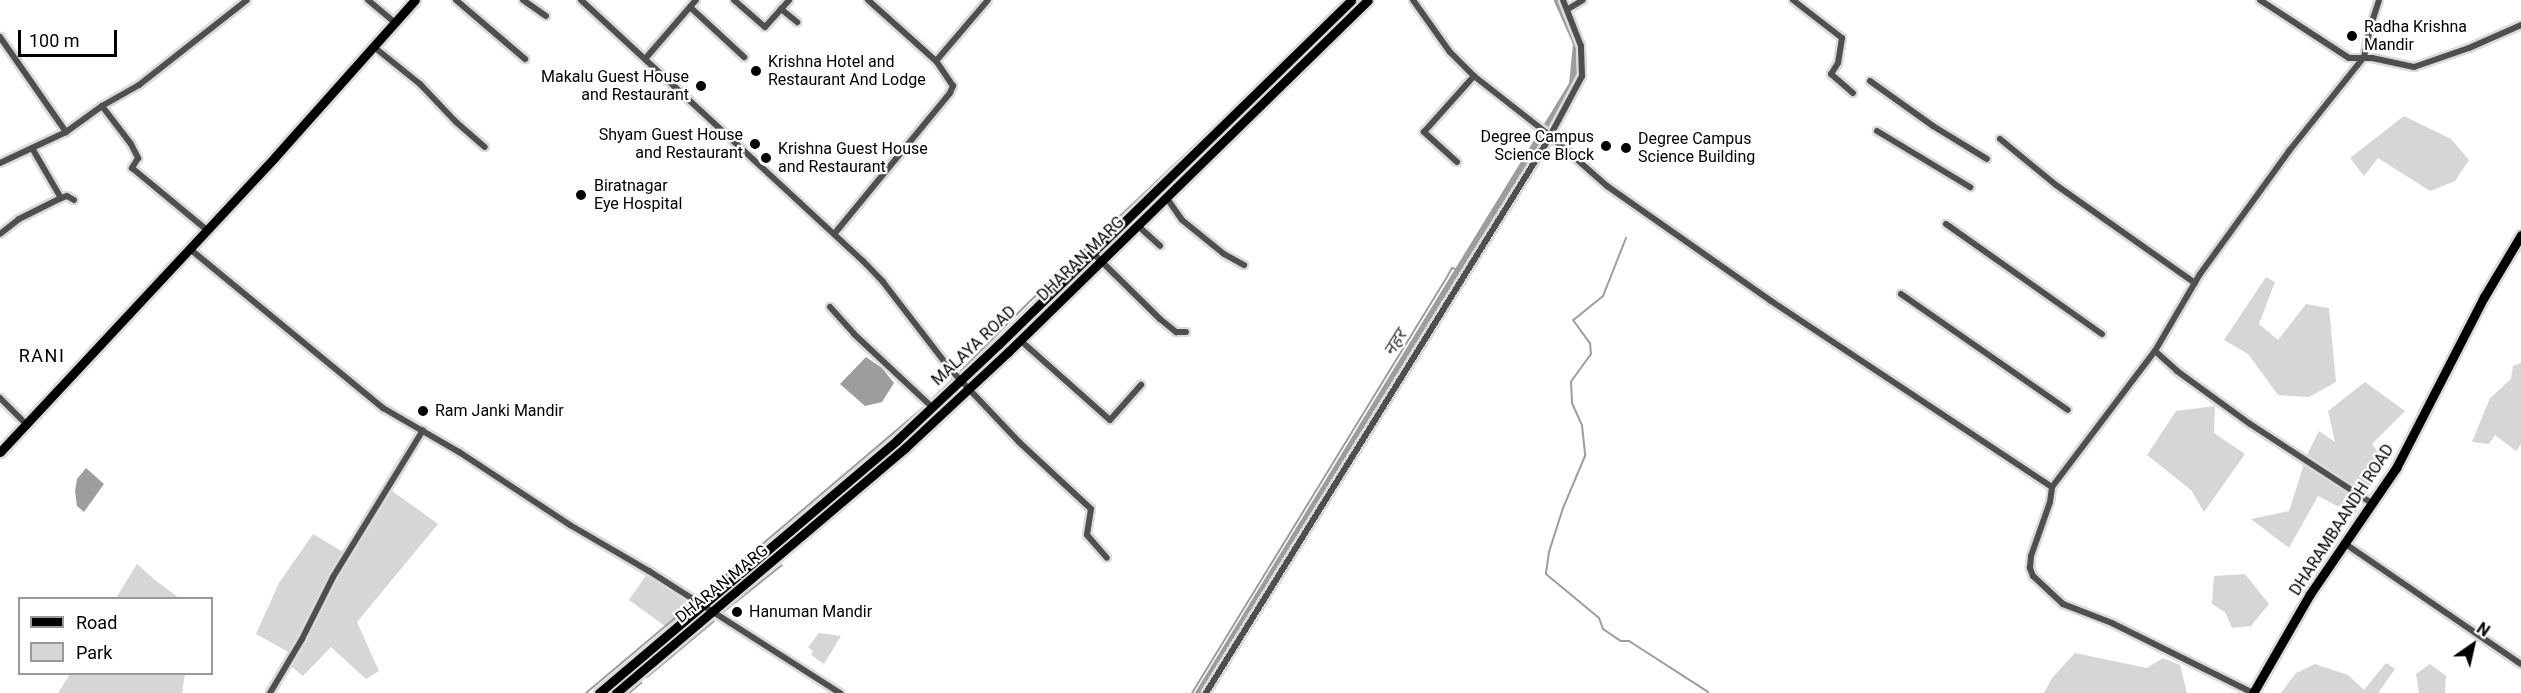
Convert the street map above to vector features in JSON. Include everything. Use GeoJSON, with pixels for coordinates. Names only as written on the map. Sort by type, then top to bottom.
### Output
{"type":"FeatureCollection","features":[{"type":"Feature","properties":{"kind":"main road"},"geometry":{"type":"LineString","coordinates":[[0,452],[190,249],[416,0]]}},
{"type":"Feature","properties":{"kind":"main road","name":"MALAYA ROAD"},"geometry":{"type":"LineString","coordinates":[[599,693],[882,453],[932,407],[1352,0]]}},
{"type":"Feature","properties":{"kind":"main road","name":"DHARAN MARG"},"geometry":{"type":"LineString","coordinates":[[616,693],[890,461],[1020,340],[1368,0]]}},
{"type":"Feature","properties":{"kind":"main road","name":"DHARAMBAANDH ROAD"},"geometry":{"type":"LineString","coordinates":[[2253,693],[2310,594],[2396,468],[2484,297],[2521,235]]}},
{"type":"Feature","properties":{"kind":"main road"},"geometry":{"type":"LineString","coordinates":[[882,453],[890,461]]}},
{"type":"Feature","properties":{"kind":"street"},"geometry":{"type":"LineString","coordinates":[[0,163],[66,132],[102,106],[140,85],[247,0]]}},
{"type":"Feature","properties":{"kind":"street"},"geometry":{"type":"LineString","coordinates":[[368,0],[395,23]]}},
{"type":"Feature","properties":{"kind":"street"},"geometry":{"type":"LineString","coordinates":[[456,0],[525,59]]}},
{"type":"Feature","properties":{"kind":"street"},"geometry":{"type":"LineString","coordinates":[[523,0],[546,16]]}},
{"type":"Feature","properties":{"kind":"street"},"geometry":{"type":"LineString","coordinates":[[581,0],[835,233],[883,282],[961,380],[1019,442],[1091,510],[1087,535],[1107,558]]}},
{"type":"Feature","properties":{"kind":"street"},"geometry":{"type":"LineString","coordinates":[[645,59],[696,0]]}},
{"type":"Feature","properties":{"kind":"street"},"geometry":{"type":"LineString","coordinates":[[734,0],[765,27],[789,0]]}},
{"type":"Feature","properties":{"kind":"street"},"geometry":{"type":"LineString","coordinates":[[835,233],[950,93],[953,86],[936,61],[868,0]]}},
{"type":"Feature","properties":{"kind":"street"},"geometry":{"type":"LineString","coordinates":[[936,61],[988,0]]}},
{"type":"Feature","properties":{"kind":"street"},"geometry":{"type":"LineString","coordinates":[[1413,0],[1450,52],[1474,76],[1608,186],[1752,289],[2052,487]]}},
{"type":"Feature","properties":{"kind":"street"},"geometry":{"type":"LineString","coordinates":[[1206,693],[1549,136],[1582,76],[1581,46],[1563,0]]}},
{"type":"Feature","properties":{"kind":"street"},"geometry":{"type":"LineString","coordinates":[[1568,9],[1583,0]]}},
{"type":"Feature","properties":{"kind":"street"},"geometry":{"type":"LineString","coordinates":[[1793,0],[1842,38],[1838,63],[1831,74],[1853,93]]}},
{"type":"Feature","properties":{"kind":"street"},"geometry":{"type":"LineString","coordinates":[[2260,0],[2349,58],[2364,57],[2414,67],[2424,66],[2521,25]]}},
{"type":"Feature","properties":{"kind":"street"},"geometry":{"type":"LineString","coordinates":[[2253,693],[2112,623],[2063,604],[2041,586],[2030,568],[2031,556],[2050,502],[2052,487],[2155,351],[2195,283],[2289,151],[2364,57],[2379,0]]}},
{"type":"Feature","properties":{"kind":"street"},"geometry":{"type":"LineString","coordinates":[[690,7],[744,57]]}},
{"type":"Feature","properties":{"kind":"street"},"geometry":{"type":"LineString","coordinates":[[781,9],[797,22]]}},
{"type":"Feature","properties":{"kind":"street"},"geometry":{"type":"LineString","coordinates":[[0,37],[66,132]]}},
{"type":"Feature","properties":{"kind":"street"},"geometry":{"type":"LineString","coordinates":[[374,47],[420,84],[456,122],[485,147]]}},
{"type":"Feature","properties":{"kind":"street"},"geometry":{"type":"LineString","coordinates":[[1457,162],[1424,132],[1474,76]]}},
{"type":"Feature","properties":{"kind":"street"},"geometry":{"type":"LineString","coordinates":[[1870,81],[1933,126],[1987,159]]}},
{"type":"Feature","properties":{"kind":"street"},"geometry":{"type":"LineString","coordinates":[[102,106],[131,144],[138,158],[132,168],[207,230]]}},
{"type":"Feature","properties":{"kind":"street"},"geometry":{"type":"LineString","coordinates":[[1877,131],[1970,187]]}},
{"type":"Feature","properties":{"kind":"street"},"geometry":{"type":"LineString","coordinates":[[2000,139],[2056,185],[2195,283]]}},
{"type":"Feature","properties":{"kind":"street"},"geometry":{"type":"LineString","coordinates":[[32,148],[61,198]]}},
{"type":"Feature","properties":{"kind":"street"},"geometry":{"type":"LineString","coordinates":[[0,234],[19,219],[61,198],[67,196],[74,200]]}},
{"type":"Feature","properties":{"kind":"street"},"geometry":{"type":"LineString","coordinates":[[1166,197],[1182,220],[1224,255],[1244,265]]}},
{"type":"Feature","properties":{"kind":"street"},"geometry":{"type":"LineString","coordinates":[[1946,224],[2102,334]]}},
{"type":"Feature","properties":{"kind":"street"},"geometry":{"type":"LineString","coordinates":[[1137,225],[1160,246]]}},
{"type":"Feature","properties":{"kind":"street"},"geometry":{"type":"LineString","coordinates":[[190,249],[383,408],[423,430],[570,525],[702,605],[840,693]]}},
{"type":"Feature","properties":{"kind":"street"},"geometry":{"type":"LineString","coordinates":[[1092,253],[1168,326],[1176,332],[1186,332]]}},
{"type":"Feature","properties":{"kind":"street"},"geometry":{"type":"LineString","coordinates":[[1901,294],[2068,410]]}},
{"type":"Feature","properties":{"kind":"street"},"geometry":{"type":"LineString","coordinates":[[830,307],[854,334],[932,407]]}},
{"type":"Feature","properties":{"kind":"street"},"geometry":{"type":"LineString","coordinates":[[1020,340],[1110,420],[1141,385]]}},
{"type":"Feature","properties":{"kind":"street"},"geometry":{"type":"LineString","coordinates":[[2155,351],[2177,371],[2250,424],[2371,503]]}},
{"type":"Feature","properties":{"kind":"street"},"geometry":{"type":"LineString","coordinates":[[0,398],[25,423]]}},
{"type":"Feature","properties":{"kind":"street"},"geometry":{"type":"LineString","coordinates":[[270,693],[302,639],[333,577],[423,430]]}},
{"type":"Feature","properties":{"kind":"street"},"geometry":{"type":"LineString","coordinates":[[2344,543],[2521,664]]}},
{"type":"Feature","properties":{"kind":"green space"},"geometry":{"type":"Polygon","coordinates":[[[2404,116],[2451,139],[2469,160],[2455,181],[2430,191],[2378,158],[2364,176],[2350,158],[2404,116]]]}},
{"type":"Feature","properties":{"kind":"green space"},"geometry":{"type":"Polygon","coordinates":[[[2266,277],[2275,282],[2259,324],[2278,340],[2306,304],[2329,308],[2336,382],[2309,397],[2278,395],[2248,354],[2224,340],[2266,277]]]}},
{"type":"Feature","properties":{"kind":"green space"},"geometry":{"type":"Polygon","coordinates":[[[2521,363],[2521,444],[2516,451],[2495,435],[2489,444],[2472,442],[2490,398],[2511,379],[2513,366],[2521,363]]]}},
{"type":"Feature","properties":{"kind":"green space"},"geometry":{"type":"Polygon","coordinates":[[[2365,382],[2405,411],[2372,444],[2384,461],[2355,515],[2318,496],[2289,548],[2251,519],[2289,511],[2307,455],[2319,431],[2335,442],[2328,411],[2365,382]]]}},
{"type":"Feature","properties":{"kind":"green space"},"geometry":{"type":"Polygon","coordinates":[[[2215,406],[2214,433],[2245,454],[2204,512],[2191,490],[2147,455],[2176,411],[2215,406]]]}},
{"type":"Feature","properties":{"kind":"green space"},"geometry":{"type":"Polygon","coordinates":[[[388,488],[438,524],[357,622],[379,671],[366,679],[331,647],[303,676],[287,663],[292,654],[256,634],[279,583],[313,534],[348,555],[388,488]]]}},
{"type":"Feature","properties":{"kind":"green space"},"geometry":{"type":"Polygon","coordinates":[[[137,564],[178,597],[117,597],[137,564]]]}},
{"type":"Feature","properties":{"kind":"green space"},"geometry":{"type":"Polygon","coordinates":[[[649,571],[712,612],[680,637],[629,600],[649,571]]]}},
{"type":"Feature","properties":{"kind":"green space"},"geometry":{"type":"Polygon","coordinates":[[[2245,574],[2269,604],[2251,626],[2232,628],[2225,612],[2212,604],[2214,576],[2245,574]]]}},
{"type":"Feature","properties":{"kind":"green space"},"geometry":{"type":"Polygon","coordinates":[[[819,633],[841,636],[824,664],[811,655],[813,651],[808,647],[819,633]]]}},
{"type":"Feature","properties":{"kind":"green space"},"geometry":{"type":"Polygon","coordinates":[[[2075,653],[2147,668],[2163,658],[2180,665],[2187,693],[2044,693],[2052,678],[2075,653]]]}},
{"type":"Feature","properties":{"kind":"green space"},"geometry":{"type":"Polygon","coordinates":[[[2386,663],[2395,669],[2378,693],[2281,693],[2296,673],[2315,664],[2348,675],[2364,690],[2386,663]]]}},
{"type":"Feature","properties":{"kind":"green space"},"geometry":{"type":"Polygon","coordinates":[[[2430,664],[2446,676],[2445,693],[2419,693],[2416,674],[2430,664]]]}},
{"type":"Feature","properties":{"kind":"green space"},"geometry":{"type":"Polygon","coordinates":[[[69,675],[185,675],[182,693],[58,693],[69,675]]]}},
{"type":"Feature","properties":{"kind":"shaded area"},"geometry":{"type":"Polygon","coordinates":[[[866,357],[882,368],[894,383],[882,402],[865,406],[840,384],[866,357]]]}},
{"type":"Feature","properties":{"kind":"shaded area"},"geometry":{"type":"Polygon","coordinates":[[[86,468],[104,484],[84,512],[77,506],[75,491],[77,479],[86,468]]]}},
{"type":"Feature","properties":{"kind":"waterway","name":"नहर"},"geometry":{"type":"LineString","coordinates":[[1198,693],[1572,84],[1576,43],[1557,0]]}},
{"type":"Feature","properties":{"kind":"waterway"},"geometry":{"type":"LineString","coordinates":[[960,372],[1028,303],[1252,91]]}},
{"type":"Feature","properties":{"kind":"waterway"},"geometry":{"type":"LineString","coordinates":[[1626,238],[1603,296],[1573,320],[1590,343],[1591,354],[1571,382],[1572,403],[1582,425],[1585,456],[1563,508],[1549,552],[1546,574],[1599,618],[1603,629],[1621,641],[1629,641],[1708,692]]}},
{"type":"Feature","properties":{"kind":"waterway"},"geometry":{"type":"LineString","coordinates":[[1192,693],[1452,268],[1459,270]]}},
{"type":"Feature","properties":{"kind":"waterway"},"geometry":{"type":"LineString","coordinates":[[928,403],[953,379]]}},
{"type":"Feature","properties":{"kind":"waterway"},"geometry":{"type":"LineString","coordinates":[[700,597],[923,408]]}},
{"type":"Feature","properties":{"kind":"waterway"},"geometry":{"type":"LineString","coordinates":[[723,612],[782,565]]}},
{"type":"Feature","properties":{"kind":"waterway"},"geometry":{"type":"LineString","coordinates":[[586,693],[693,603]]}},
{"type":"Feature","properties":{"kind":"waterway"},"geometry":{"type":"LineString","coordinates":[[647,677],[714,621]]}},
{"type":"Feature","properties":{"kind":"waterway"},"geometry":{"type":"LineString","coordinates":[[629,693],[641,683]]}},
{"type":"Feature","properties":{"kind":"place","name":"Radha Krishna Mandir"},"geometry":{"type":"Point","coordinates":[2352,36]}},
{"type":"Feature","properties":{"kind":"place","name":"Krishna Hotel and Restaurant And Lodge"},"geometry":{"type":"Point","coordinates":[756,71]}},
{"type":"Feature","properties":{"kind":"place","name":"Makalu Guest House and Restaurant"},"geometry":{"type":"Point","coordinates":[701,86]}},
{"type":"Feature","properties":{"kind":"place","name":"Shyam Guest House and Restaurant"},"geometry":{"type":"Point","coordinates":[755,144]}},
{"type":"Feature","properties":{"kind":"place","name":"Degree Campus Science Block"},"geometry":{"type":"Point","coordinates":[1606,146]}},
{"type":"Feature","properties":{"kind":"place","name":"Degree Campus Science Building"},"geometry":{"type":"Point","coordinates":[1626,148]}},
{"type":"Feature","properties":{"kind":"place","name":"Krishna Guest House and Restaurant"},"geometry":{"type":"Point","coordinates":[766,158]}},
{"type":"Feature","properties":{"kind":"place","name":"Biratnagar Eye Hospital"},"geometry":{"type":"Point","coordinates":[581,195]}},
{"type":"Feature","properties":{"kind":"place","name":"Ram Janki Mandir"},"geometry":{"type":"Point","coordinates":[423,411]}},
{"type":"Feature","properties":{"kind":"place","name":"Hanuman Mandir"},"geometry":{"type":"Point","coordinates":[737,612]}},
{"type":"Feature","properties":{"kind":"district","name":"RANI"},"geometry":{"type":"Point","coordinates":[42,356]}}]}
